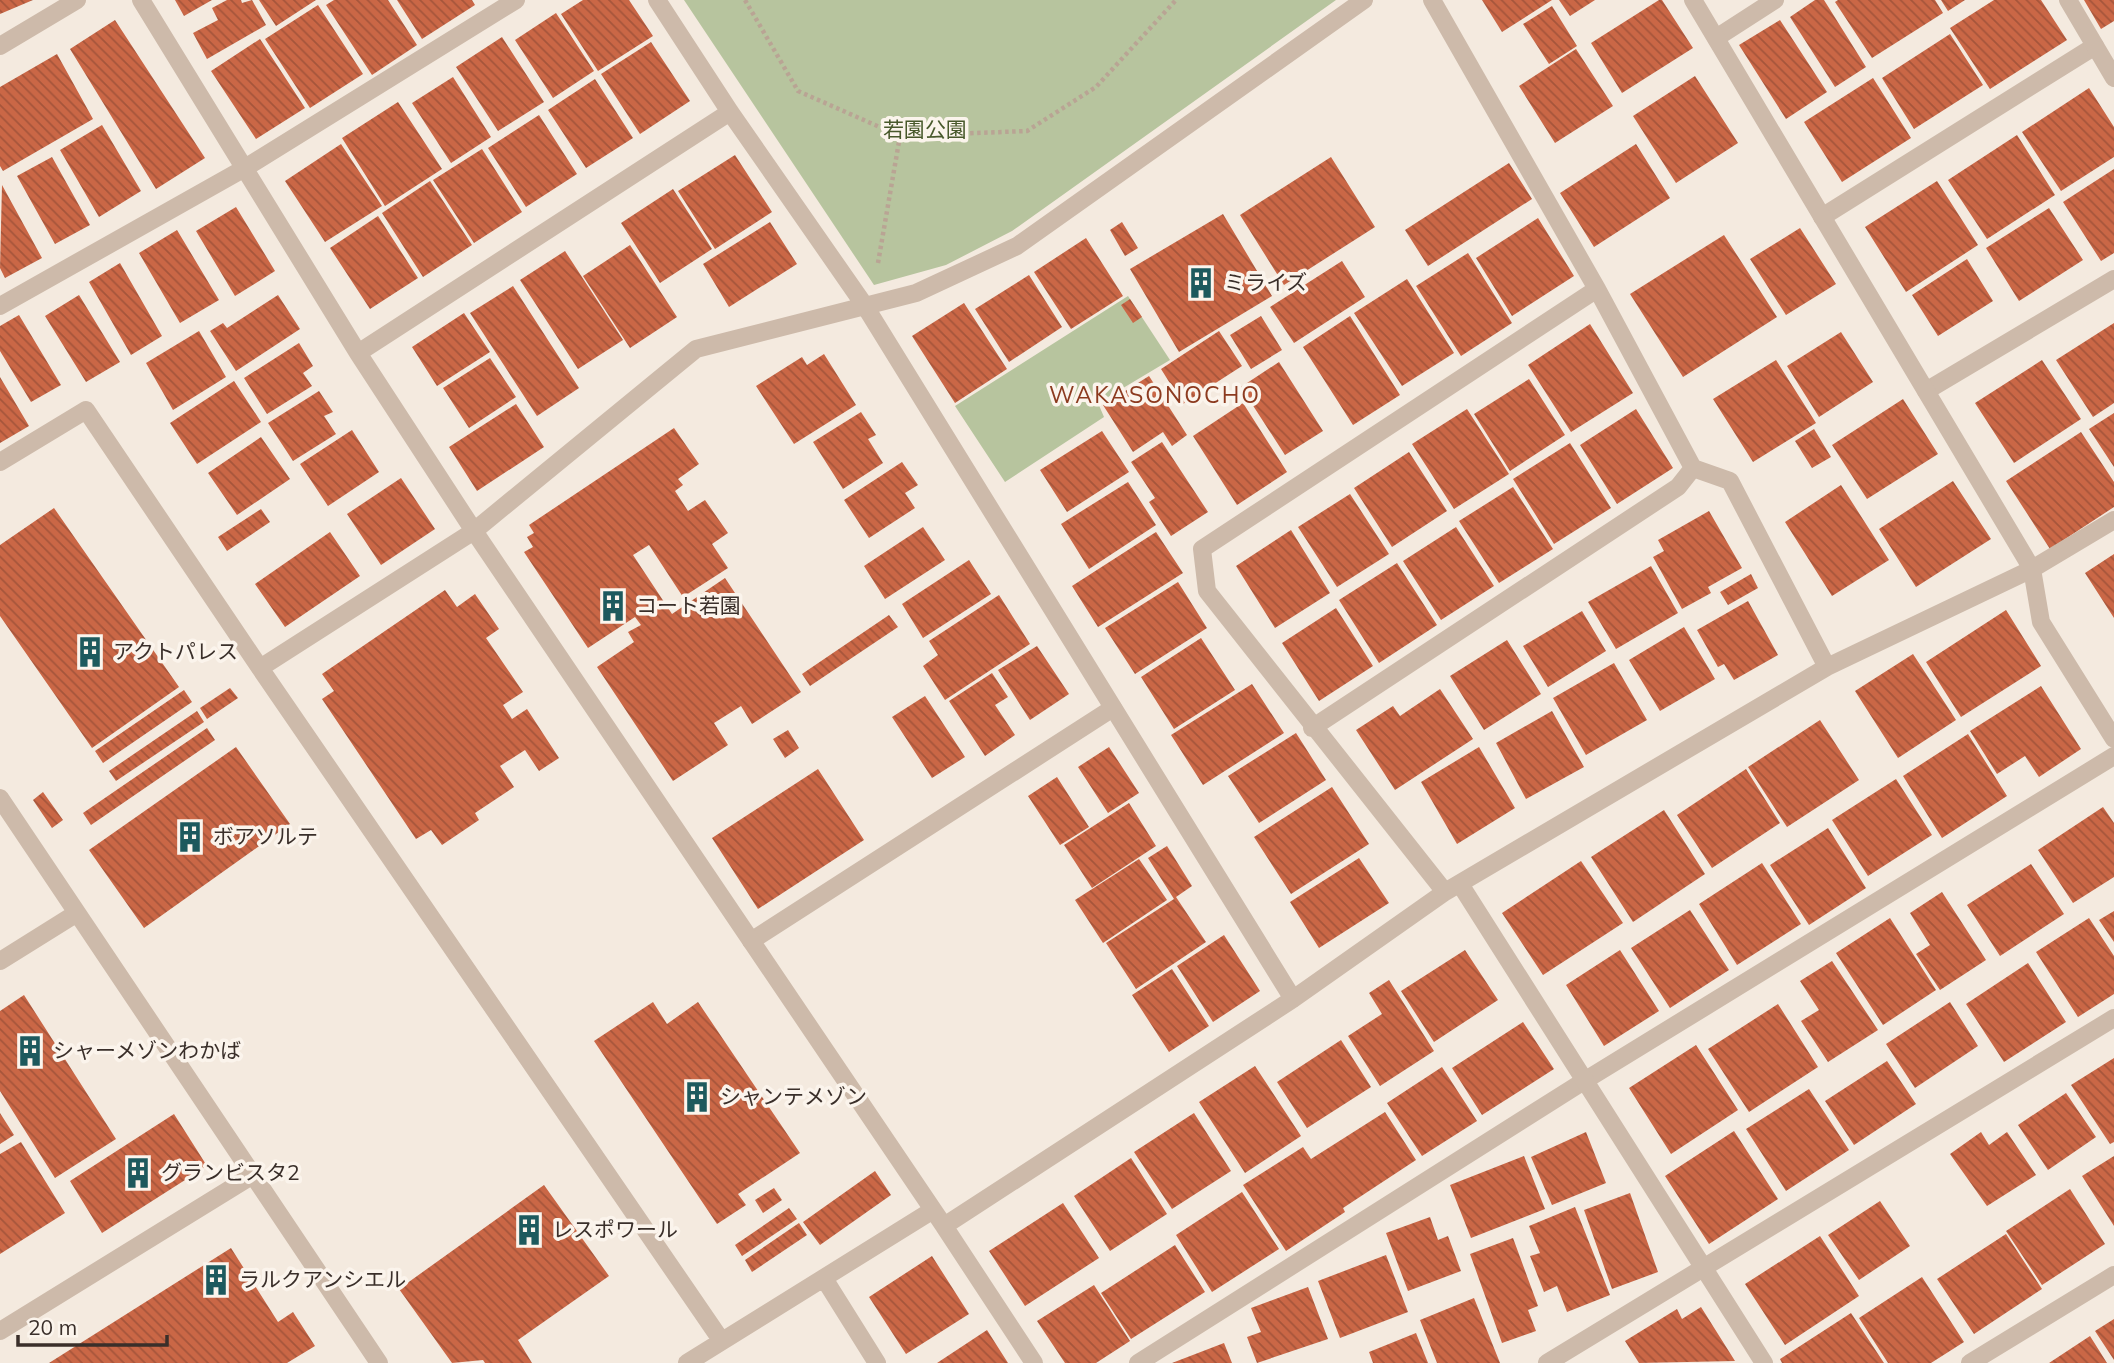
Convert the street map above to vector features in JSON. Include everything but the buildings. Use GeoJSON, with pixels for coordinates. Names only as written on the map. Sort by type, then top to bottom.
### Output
{"type":"FeatureCollection","features":[{"type":"Feature","properties":{"kind":"street"},"geometry":{"type":"LineString","coordinates":[[0,46],[78,0]]}},
{"type":"Feature","properties":{"kind":"street"},"geometry":{"type":"LineString","coordinates":[[141,0],[358,353],[474,531],[1034,1363]]}},
{"type":"Feature","properties":{"kind":"street"},"geometry":{"type":"LineString","coordinates":[[0,306],[245,168],[516,0]]}},
{"type":"Feature","properties":{"kind":"street"},"geometry":{"type":"LineString","coordinates":[[657,0],[730,112],[865,306],[1293,999]]}},
{"type":"Feature","properties":{"kind":"street"},"geometry":{"type":"LineString","coordinates":[[260,668],[474,531],[696,349],[916,293],[1017,246],[1364,0]]}},
{"type":"Feature","properties":{"kind":"street"},"geometry":{"type":"LineString","coordinates":[[1432,0],[1597,289],[1693,468],[1730,481],[1828,667]]}},
{"type":"Feature","properties":{"kind":"street"},"geometry":{"type":"LineString","coordinates":[[1693,0],[2032,569],[2040,622],[2114,739]]}},
{"type":"Feature","properties":{"kind":"street"},"geometry":{"type":"LineString","coordinates":[[1716,38],[1775,0]]}},
{"type":"Feature","properties":{"kind":"street"},"geometry":{"type":"LineString","coordinates":[[2068,0],[2114,78]]}},
{"type":"Feature","properties":{"kind":"street"},"geometry":{"type":"LineString","coordinates":[[1822,217],[2095,46]]}},
{"type":"Feature","properties":{"kind":"street"},"geometry":{"type":"LineString","coordinates":[[358,353],[730,112]]}},
{"type":"Feature","properties":{"kind":"street"},"geometry":{"type":"LineString","coordinates":[[1926,391],[2114,279]]}},
{"type":"Feature","properties":{"kind":"street"},"geometry":{"type":"LineString","coordinates":[[1597,289],[1202,550],[1207,591],[1312,728],[1452,888],[1584,1081],[1764,1363]]}},
{"type":"Feature","properties":{"kind":"street"},"geometry":{"type":"LineString","coordinates":[[0,462],[86,410],[721,1340]]}},
{"type":"Feature","properties":{"kind":"street"},"geometry":{"type":"LineString","coordinates":[[1312,728],[1678,486],[1693,468]]}},
{"type":"Feature","properties":{"kind":"street"},"geometry":{"type":"LineString","coordinates":[[944,1226],[1293,999],[1452,888],[1828,667],[2032,569],[2114,520]]}},
{"type":"Feature","properties":{"kind":"street"},"geometry":{"type":"LineString","coordinates":[[751,941],[1113,708]]}},
{"type":"Feature","properties":{"kind":"street"},"geometry":{"type":"LineString","coordinates":[[1138,1363],[1584,1081],[2114,756]]}},
{"type":"Feature","properties":{"kind":"street"},"geometry":{"type":"LineString","coordinates":[[0,798],[379,1363]]}},
{"type":"Feature","properties":{"kind":"street"},"geometry":{"type":"LineString","coordinates":[[0,961],[77,913]]}},
{"type":"Feature","properties":{"kind":"street"},"geometry":{"type":"LineString","coordinates":[[1547,1363],[2114,1018]]}},
{"type":"Feature","properties":{"kind":"street"},"geometry":{"type":"LineString","coordinates":[[0,1331],[253,1175]]}},
{"type":"Feature","properties":{"kind":"street"},"geometry":{"type":"LineString","coordinates":[[687,1363],[721,1340],[825,1280],[933,1210]]}},
{"type":"Feature","properties":{"kind":"street"},"geometry":{"type":"LineString","coordinates":[[1970,1363],[2114,1275]]}},
{"type":"Feature","properties":{"kind":"street"},"geometry":{"type":"LineString","coordinates":[[825,1280],[877,1363]]}},
{"type":"Feature","properties":{"kind":"path"},"geometry":{"type":"LineString","coordinates":[[745,0],[797,91],[900,136],[1027,131],[1096,87],[1176,0]]}},
{"type":"Feature","properties":{"kind":"path"},"geometry":{"type":"LineString","coordinates":[[876,272],[900,136]]}},
{"type":"Feature","properties":{"kind":"green space","name":"若園公園"},"geometry":{"type":"Polygon","coordinates":[[[684,0],[1336,0],[1012,231],[946,265],[874,285],[684,0]]]}},
{"type":"Feature","properties":{"kind":"green space"},"geometry":{"type":"Polygon","coordinates":[[[1128,296],[1170,360],[1098,403],[1104,417],[1005,482],[955,406],[1128,296]]]}},
{"type":"Feature","properties":{"kind":"place","name":"ミライズ"},"geometry":{"type":"Point","coordinates":[1201,283]}},
{"type":"Feature","properties":{"kind":"place","name":"コート若園"},"geometry":{"type":"Point","coordinates":[613,606]}},
{"type":"Feature","properties":{"kind":"place","name":"アクトパレス"},"geometry":{"type":"Point","coordinates":[90,652]}},
{"type":"Feature","properties":{"kind":"place","name":"ボアソルテ"},"geometry":{"type":"Point","coordinates":[190,837]}},
{"type":"Feature","properties":{"kind":"place","name":"シャーメゾンわかば"},"geometry":{"type":"Point","coordinates":[30,1051]}},
{"type":"Feature","properties":{"kind":"place","name":"シャンテメゾン"},"geometry":{"type":"Point","coordinates":[697,1097]}},
{"type":"Feature","properties":{"kind":"place","name":"グランビスタ2"},"geometry":{"type":"Point","coordinates":[138,1173]}},
{"type":"Feature","properties":{"kind":"place","name":"レスポワール"},"geometry":{"type":"Point","coordinates":[529,1230]}},
{"type":"Feature","properties":{"kind":"place","name":"ラルクアンシエル"},"geometry":{"type":"Point","coordinates":[216,1280]}},
{"type":"Feature","properties":{"kind":"district","name":"WAKASONOCHO"},"geometry":{"type":"Point","coordinates":[1155,395]}}]}
